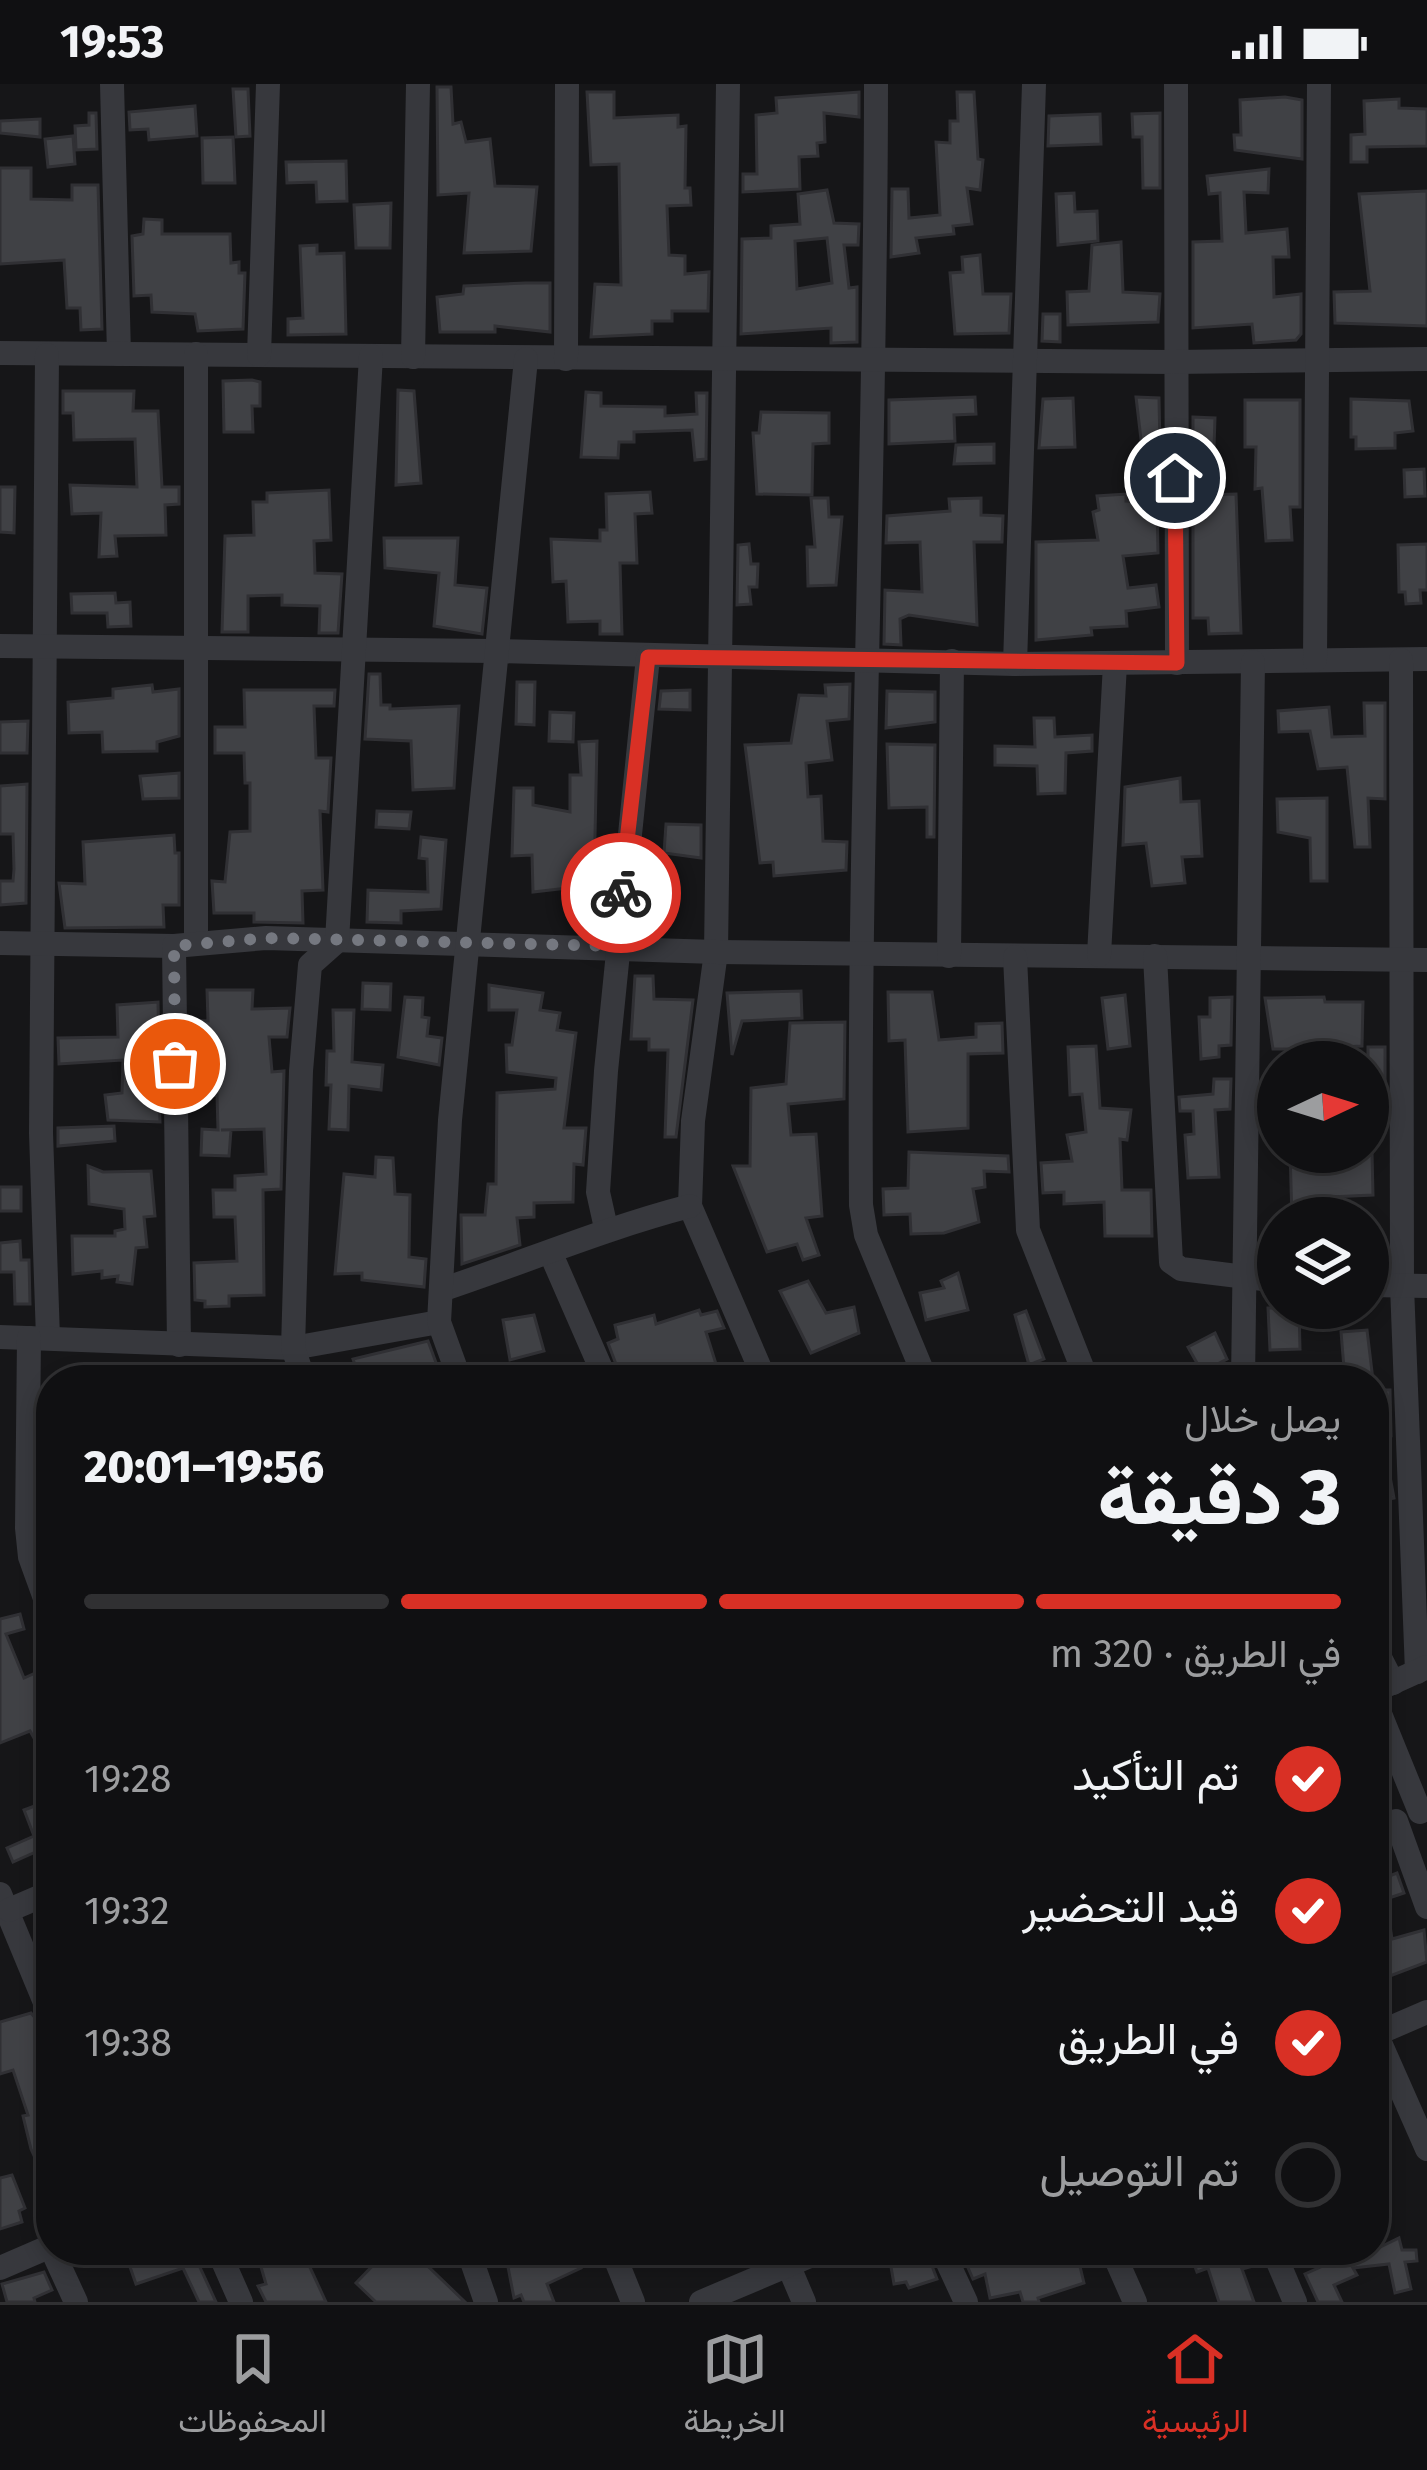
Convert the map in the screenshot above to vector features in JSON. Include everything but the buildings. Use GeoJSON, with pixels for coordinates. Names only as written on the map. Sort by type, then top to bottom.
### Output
{"type":"FeatureCollection","features":[{"type":"Feature","properties":{"kind":"street"},"geometry":{"type":"LineString","coordinates":[[112,84],[119,354]]}},
{"type":"Feature","properties":{"kind":"street"},"geometry":{"type":"LineString","coordinates":[[259,356],[268,84]]}},
{"type":"Feature","properties":{"kind":"street"},"geometry":{"type":"LineString","coordinates":[[413,357],[418,84]]}},
{"type":"Feature","properties":{"kind":"street"},"geometry":{"type":"LineString","coordinates":[[566,359],[567,84]]}},
{"type":"Feature","properties":{"kind":"street"},"geometry":{"type":"LineString","coordinates":[[728,84],[722,355],[724,659],[716,952],[693,1121],[691,1206],[759,1365]]}},
{"type":"Feature","properties":{"kind":"street"},"geometry":{"type":"LineString","coordinates":[[876,84],[876,356],[859,952],[862,1221],[920,1365]]}},
{"type":"Feature","properties":{"kind":"street"},"geometry":{"type":"LineString","coordinates":[[1016,664],[1034,84]]}},
{"type":"Feature","properties":{"kind":"street"},"geometry":{"type":"LineString","coordinates":[[1177,84],[1177,663]]}},
{"type":"Feature","properties":{"kind":"street"},"geometry":{"type":"LineString","coordinates":[[1315,660],[1319,84]]}},
{"type":"Feature","properties":{"kind":"street"},"geometry":{"type":"LineString","coordinates":[[0,352],[1174,362],[1427,358]]}},
{"type":"Feature","properties":{"kind":"street"},"geometry":{"type":"LineString","coordinates":[[39,1365],[46,355]]}},
{"type":"Feature","properties":{"kind":"street"},"geometry":{"type":"LineString","coordinates":[[179,1345],[185,944],[200,650],[196,355]]}},
{"type":"Feature","properties":{"kind":"street"},"geometry":{"type":"LineString","coordinates":[[299,1365],[293,1348],[301,1070],[310,965],[337,941],[350,650],[371,356]]}},
{"type":"Feature","properties":{"kind":"street"},"geometry":{"type":"LineString","coordinates":[[455,1365],[439,1322],[450,1120],[526,358]]}},
{"type":"Feature","properties":{"kind":"street"},"geometry":{"type":"LineString","coordinates":[[0,646],[495,651],[1016,664],[1414,660],[1400,960],[1414,1286],[1422,1670],[1389,1686]]}},
{"type":"Feature","properties":{"kind":"street"},"geometry":{"type":"LineString","coordinates":[[606,1228],[598,1192],[616,946],[648,657]]}},
{"type":"Feature","properties":{"kind":"street"},"geometry":{"type":"LineString","coordinates":[[949,956],[952,661]]}},
{"type":"Feature","properties":{"kind":"street"},"geometry":{"type":"LineString","coordinates":[[1243,1365],[1240,1280],[1252,662]]}},
{"type":"Feature","properties":{"kind":"street"},"geometry":{"type":"LineString","coordinates":[[1100,956],[1115,664]]}},
{"type":"Feature","properties":{"kind":"street"},"geometry":{"type":"LineString","coordinates":[[0,943],[337,941],[716,952],[1427,960]]}},
{"type":"Feature","properties":{"kind":"street"},"geometry":{"type":"LineString","coordinates":[[1155,956],[1168,1251],[1181,1269],[1257,1280]]}},
{"type":"Feature","properties":{"kind":"street"},"geometry":{"type":"LineString","coordinates":[[1015,957],[1028,1230],[1081,1365]]}},
{"type":"Feature","properties":{"kind":"street"},"geometry":{"type":"LineString","coordinates":[[441,1290],[551,1254],[606,1228],[691,1206]]}},
{"type":"Feature","properties":{"kind":"street"},"geometry":{"type":"LineString","coordinates":[[551,1254],[599,1365]]}},
{"type":"Feature","properties":{"kind":"street"},"geometry":{"type":"LineString","coordinates":[[0,1337],[293,1348],[439,1322]]}},
{"type":"Feature","properties":{"kind":"street"},"geometry":{"type":"LineString","coordinates":[[36,1507],[30,1557],[36,1574]]}},
{"type":"Feature","properties":{"kind":"street"},"geometry":{"type":"LineString","coordinates":[[1389,1739],[1427,1907]]}},
{"type":"Feature","properties":{"kind":"street"},"geometry":{"type":"LineString","coordinates":[[36,1894],[2,1899],[36,1981]]}},
{"type":"Feature","properties":{"kind":"street"},"geometry":{"type":"LineString","coordinates":[[1389,2027],[1427,2012]]}},
{"type":"Feature","properties":{"kind":"street"},"geometry":{"type":"LineString","coordinates":[[1389,2064],[1427,2149]]}},
{"type":"Feature","properties":{"kind":"street"},"geometry":{"type":"LineString","coordinates":[[0,2268],[36,2254]]}},
{"type":"Feature","properties":{"kind":"street"},"geometry":{"type":"LineString","coordinates":[[59,2265],[76,2302]]}},
{"type":"Feature","properties":{"kind":"street"},"geometry":{"type":"LineString","coordinates":[[225,2265],[241,2302]]}},
{"type":"Feature","properties":{"kind":"street"},"geometry":{"type":"LineString","coordinates":[[473,2265],[487,2302]]}},
{"type":"Feature","properties":{"kind":"street"},"geometry":{"type":"LineString","coordinates":[[618,2265],[633,2302]]}},
{"type":"Feature","properties":{"kind":"street"},"geometry":{"type":"LineString","coordinates":[[701,2302],[772,2265]]}},
{"type":"Feature","properties":{"kind":"street"},"geometry":{"type":"LineString","coordinates":[[788,2265],[804,2302]]}},
{"type":"Feature","properties":{"kind":"street"},"geometry":{"type":"LineString","coordinates":[[949,2265],[966,2302]]}},
{"type":"Feature","properties":{"kind":"street"},"geometry":{"type":"LineString","coordinates":[[1119,2265],[1135,2302]]}},
{"type":"Feature","properties":{"kind":"street"},"geometry":{"type":"LineString","coordinates":[[1279,2265],[1295,2302]]}},
{"type":"Feature","properties":{"kind":"way so far"},"geometry":{"type":"LineString","coordinates":[[175,1064],[174,946],[266,938],[616,946],[621,893]]}},
{"type":"Feature","properties":{"kind":"route"},"geometry":{"type":"LineString","coordinates":[[621,893],[648,657],[1177,663],[1175,478]]}}]}
